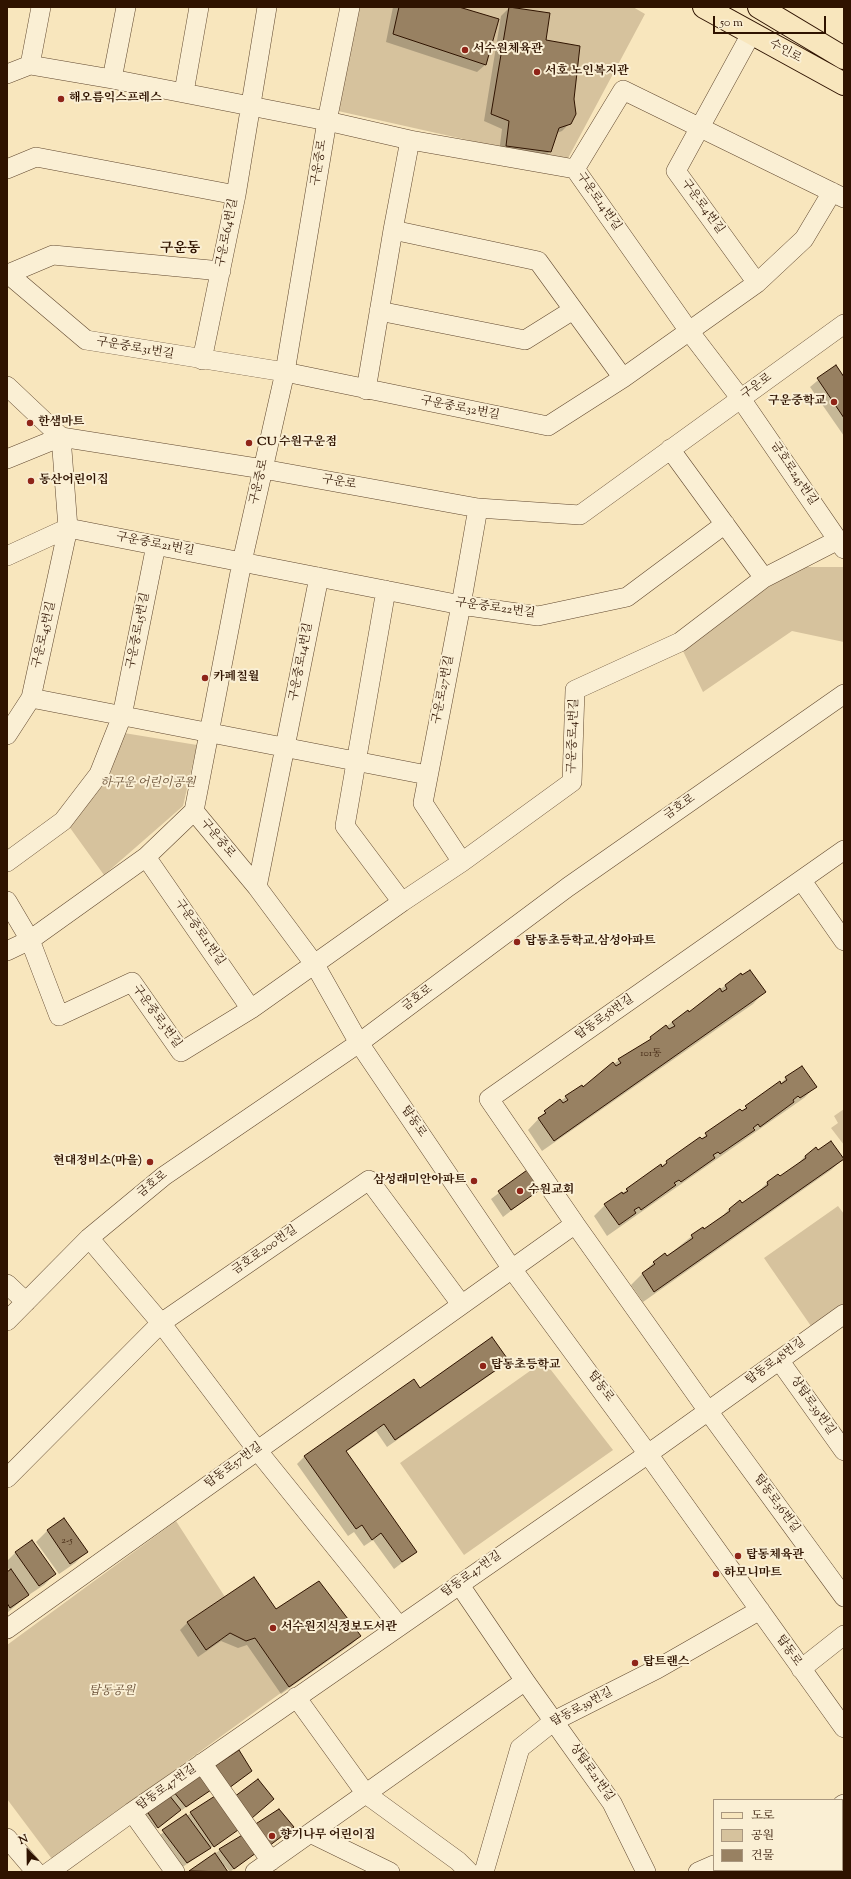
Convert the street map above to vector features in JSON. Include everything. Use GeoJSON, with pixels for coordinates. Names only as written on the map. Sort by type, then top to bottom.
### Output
{"type":"FeatureCollection","features":[{"type":"Feature","properties":{"kind":"main road","name":"수인로"},"geometry":{"type":"LineString","coordinates":[[704,7],[844,84]]}},
{"type":"Feature","properties":{"kind":"main road","name":"수인로"},"geometry":{"type":"LineString","coordinates":[[759,7],[844,58]]}},
{"type":"Feature","properties":{"kind":"street"},"geometry":{"type":"LineString","coordinates":[[30,65],[41,7]]}},
{"type":"Feature","properties":{"kind":"street"},"geometry":{"type":"LineString","coordinates":[[112,79],[126,7]]}},
{"type":"Feature","properties":{"kind":"street"},"geometry":{"type":"LineString","coordinates":[[184,92],[199,7]]}},
{"type":"Feature","properties":{"kind":"street","name":"구운로64번길"},"geometry":{"type":"LineString","coordinates":[[202,360],[236,195],[267,7]]}},
{"type":"Feature","properties":{"kind":"street","name":"구운중로"},"geometry":{"type":"LineString","coordinates":[[350,7],[327,121],[286,372],[262,469],[242,562],[194,811],[257,887],[315,965],[359,1043]]}},
{"type":"Feature","properties":{"kind":"street"},"geometry":{"type":"LineString","coordinates":[[701,127],[751,34]]}},
{"type":"Feature","properties":{"kind":"street"},"geometry":{"type":"LineString","coordinates":[[7,74],[30,65],[184,92],[327,121]]}},
{"type":"Feature","properties":{"kind":"street"},"geometry":{"type":"LineString","coordinates":[[576,169],[623,90],[838,195],[804,239],[757,283],[690,331]]}},
{"type":"Feature","properties":{"kind":"street","name":"구운로14번길"},"geometry":{"type":"LineString","coordinates":[[327,121],[410,140],[576,169],[690,331],[741,399]]}},
{"type":"Feature","properties":{"kind":"street","name":"구운로4번길"},"geometry":{"type":"LineString","coordinates":[[701,127],[676,171],[757,283]]}},
{"type":"Feature","properties":{"kind":"street"},"geometry":{"type":"LineString","coordinates":[[366,390],[410,140]]}},
{"type":"Feature","properties":{"kind":"street"},"geometry":{"type":"LineString","coordinates":[[7,170],[36,157],[236,195]]}},
{"type":"Feature","properties":{"kind":"street"},"geometry":{"type":"LineString","coordinates":[[393,230],[538,261],[623,378]]}},
{"type":"Feature","properties":{"kind":"street","name":"구운중로31번길"},"geometry":{"type":"LineString","coordinates":[[221,271],[53,255],[8,274],[86,340],[202,360],[286,372]]}},
{"type":"Feature","properties":{"kind":"street"},"geometry":{"type":"LineString","coordinates":[[379,311],[525,340],[573,310]]}},
{"type":"Feature","properties":{"kind":"street","name":"구운로"},"geometry":{"type":"LineString","coordinates":[[61,437],[262,469],[478,508],[580,516],[670,449],[844,324]]}},
{"type":"Feature","properties":{"kind":"street","name":"구운중로32번길"},"geometry":{"type":"LineString","coordinates":[[286,372],[366,390],[548,426],[623,378],[690,331]]}},
{"type":"Feature","properties":{"kind":"street"},"geometry":{"type":"LineString","coordinates":[[7,386],[61,437],[7,459]]}},
{"type":"Feature","properties":{"kind":"street","name":"금호로245번길"},"geometry":{"type":"LineString","coordinates":[[741,399],[841,545]]}},
{"type":"Feature","properties":{"kind":"street","name":"구운로45번길"},"geometry":{"type":"LineString","coordinates":[[7,735],[31,698],[68,528],[61,437]]}},
{"type":"Feature","properties":{"kind":"street"},"geometry":{"type":"LineString","coordinates":[[670,449],[764,578]]}},
{"type":"Feature","properties":{"kind":"street","name":"구운로27번길"},"geometry":{"type":"LineString","coordinates":[[462,862],[423,803],[478,508]]}},
{"type":"Feature","properties":{"kind":"street","name":"구운중로22번길"},"geometry":{"type":"LineString","coordinates":[[242,562],[461,605],[538,616],[627,597],[725,524]]}},
{"type":"Feature","properties":{"kind":"street"},"geometry":{"type":"LineString","coordinates":[[7,556],[68,528]]}},
{"type":"Feature","properties":{"kind":"street","name":"구운중로21번길"},"geometry":{"type":"LineString","coordinates":[[68,528],[242,562]]}},
{"type":"Feature","properties":{"kind":"street","name":"구운중로15번길"},"geometry":{"type":"LineString","coordinates":[[122,716],[156,545]]}},
{"type":"Feature","properties":{"kind":"street","name":"구운중로4번길"},"geometry":{"type":"LineString","coordinates":[[315,965],[402,902],[462,862],[572,782],[576,690],[680,642],[764,578],[841,545]]}},
{"type":"Feature","properties":{"kind":"street","name":"구운중로14번길"},"geometry":{"type":"LineString","coordinates":[[285,748],[319,577]]}},
{"type":"Feature","properties":{"kind":"street"},"geometry":{"type":"LineString","coordinates":[[386,590],[345,826],[402,902]]}},
{"type":"Feature","properties":{"kind":"street","name":"금호로"},"geometry":{"type":"LineString","coordinates":[[7,1321],[89,1238],[164,1176],[359,1043],[568,887],[844,694]]}},
{"type":"Feature","properties":{"kind":"street"},"geometry":{"type":"LineString","coordinates":[[31,698],[427,775]]}},
{"type":"Feature","properties":{"kind":"street"},"geometry":{"type":"LineString","coordinates":[[7,862],[63,821],[99,774],[122,716]]}},
{"type":"Feature","properties":{"kind":"street"},"geometry":{"type":"LineString","coordinates":[[257,887],[285,748]]}},
{"type":"Feature","properties":{"kind":"street"},"geometry":{"type":"LineString","coordinates":[[7,951],[30,940],[146,857],[194,811]]}},
{"type":"Feature","properties":{"kind":"street","name":"탑동로58번길"},"geometry":{"type":"LineString","coordinates":[[708,1411],[575,1224],[489,1099],[802,881],[844,850]]}},
{"type":"Feature","properties":{"kind":"street","name":"구운중로11번길"},"geometry":{"type":"LineString","coordinates":[[146,857],[251,1009]]}},
{"type":"Feature","properties":{"kind":"street"},"geometry":{"type":"LineString","coordinates":[[802,881],[844,941]]}},
{"type":"Feature","properties":{"kind":"street"},"geometry":{"type":"LineString","coordinates":[[7,901],[30,940]]}},
{"type":"Feature","properties":{"kind":"street","name":"구운중로3번길"},"geometry":{"type":"LineString","coordinates":[[30,940],[60,1016],[132,982],[181,1052],[251,1009],[315,965]]}},
{"type":"Feature","properties":{"kind":"street","name":"탑동로"},"geometry":{"type":"LineString","coordinates":[[359,1043],[512,1269],[648,1454],[844,1728]]}},
{"type":"Feature","properties":{"kind":"street","name":"금호로200번길"},"geometry":{"type":"LineString","coordinates":[[7,1478],[161,1323],[369,1180],[461,1304]]}},
{"type":"Feature","properties":{"kind":"street"},"geometry":{"type":"LineString","coordinates":[[512,1269],[575,1224]]}},
{"type":"Feature","properties":{"kind":"street"},"geometry":{"type":"LineString","coordinates":[[89,1238],[161,1323],[257,1450],[399,1626]]}},
{"type":"Feature","properties":{"kind":"street","name":"탑동로57번길"},"geometry":{"type":"LineString","coordinates":[[7,1630],[512,1269]]}},
{"type":"Feature","properties":{"kind":"street"},"geometry":{"type":"LineString","coordinates":[[7,1284],[26,1302]]}},
{"type":"Feature","properties":{"kind":"street","name":"탑동로48번길"},"geometry":{"type":"LineString","coordinates":[[648,1454],[844,1314]]}},
{"type":"Feature","properties":{"kind":"street","name":"상탑로39번길"},"geometry":{"type":"LineString","coordinates":[[779,1360],[844,1451]]}},
{"type":"Feature","properties":{"kind":"street","name":"탑동로36번길"},"geometry":{"type":"LineString","coordinates":[[708,1411],[844,1597]]}},
{"type":"Feature","properties":{"kind":"street","name":"탑동로47번길"},"geometry":{"type":"LineString","coordinates":[[175,1872],[132,1812],[648,1454]]}},
{"type":"Feature","properties":{"kind":"street","name":"상탑로21번길"},"geometry":{"type":"LineString","coordinates":[[459,1584],[525,1681],[612,1803],[646,1872]]}},
{"type":"Feature","properties":{"kind":"street","name":"탑동로39번길"},"geometry":{"type":"LineString","coordinates":[[484,1872],[520,1748],[554,1721],[656,1670],[760,1610]]}},
{"type":"Feature","properties":{"kind":"street"},"geometry":{"type":"LineString","coordinates":[[801,1669],[844,1635]]}},
{"type":"Feature","properties":{"kind":"street"},"geometry":{"type":"LineString","coordinates":[[255,1872],[525,1681]]}},
{"type":"Feature","properties":{"kind":"street"},"geometry":{"type":"LineString","coordinates":[[296,1697],[366,1794],[458,1861],[469,1872]]}},
{"type":"Feature","properties":{"kind":"street","name":"탑동로47번길"},"geometry":{"type":"LineString","coordinates":[[202,1763],[271,1861]]}},
{"type":"Feature","properties":{"kind":"street"},"geometry":{"type":"LineString","coordinates":[[49,1872],[132,1812]]}},
{"type":"Feature","properties":{"kind":"street"},"geometry":{"type":"LineString","coordinates":[[310,1833],[390,1872]]}},
{"type":"Feature","properties":{"kind":"street"},"geometry":{"type":"LineString","coordinates":[[7,1838],[36,1872]]}},
{"type":"Feature","properties":{"kind":"street"},"geometry":{"type":"LineString","coordinates":[[698,1872],[713,1865]]}},
{"type":"Feature","properties":{"kind":"green space"},"geometry":{"type":"Polygon","coordinates":[[[358,7],[633,7],[645,14],[566,162],[338,111],[358,7]]]}},
{"type":"Feature","properties":{"kind":"green space"},"geometry":{"type":"Polygon","coordinates":[[[797,567],[844,567],[844,642],[792,631],[703,692],[682,649],[797,567]]]}},
{"type":"Feature","properties":{"kind":"green space","name":"하구운 어린이공원"},"geometry":{"type":"Polygon","coordinates":[[[124,733],[197,745],[183,806],[104,875],[68,825],[108,780],[124,733]]]}},
{"type":"Feature","properties":{"kind":"green space"},"geometry":{"type":"Polygon","coordinates":[[[844,1109],[844,1145],[831,1128],[838,1123],[834,1116],[844,1109]]]}},
{"type":"Feature","properties":{"kind":"green space"},"geometry":{"type":"Polygon","coordinates":[[[838,1206],[844,1214],[844,1307],[813,1329],[764,1258],[838,1206]]]}},
{"type":"Feature","properties":{"kind":"green space"},"geometry":{"type":"Polygon","coordinates":[[[544,1361],[613,1450],[464,1555],[400,1463],[544,1361]]]}},
{"type":"Feature","properties":{"kind":"green space","name":"탑동공원"},"geometry":{"type":"Polygon","coordinates":[[[176,1521],[225,1597],[187,1622],[206,1650],[230,1633],[246,1641],[255,1638],[289,1687],[52,1859],[7,1799],[7,1645],[176,1521]]]}},
{"type":"Feature","properties":{"kind":"building","name":"서수원체육관"},"geometry":{"type":"Polygon","coordinates":[[[399,7],[459,7],[499,19],[486,65],[393,34],[399,7]]]}},
{"type":"Feature","properties":{"kind":"building","name":"서호 노인복지관"},"geometry":{"type":"Polygon","coordinates":[[[509,7],[550,13],[546,40],[580,46],[574,99],[576,114],[571,124],[559,128],[551,152],[506,146],[509,121],[491,114],[509,7]]]}},
{"type":"Feature","properties":{"kind":"building"},"geometry":{"type":"Polygon","coordinates":[[[836,365],[844,377],[844,418],[817,378],[836,365]]]}},
{"type":"Feature","properties":{"kind":"building"},"geometry":{"type":"Polygon","coordinates":[[[750,970],[766,992],[554,1141],[538,1118],[546,1113],[544,1111],[560,1099],[563,1103],[568,1100],[565,1096],[582,1085],[583,1087],[613,1062],[616,1066],[621,1063],[618,1059],[651,1039],[650,1037],[666,1025],[669,1029],[675,1026],[672,1022],[688,1010],[689,1012],[720,988],[722,992],[727,989],[725,985],[741,973],[742,975],[750,970]]]}},
{"type":"Feature","properties":{"kind":"building"},"geometry":{"type":"Polygon","coordinates":[[[802,1066],[817,1087],[800,1098],[798,1096],[793,1100],[794,1102],[760,1127],[758,1124],[753,1128],[755,1130],[720,1154],[718,1152],[713,1155],[715,1158],[681,1182],[679,1180],[674,1183],[676,1185],[641,1210],[639,1207],[634,1210],[636,1213],[619,1225],[604,1204],[622,1192],[623,1194],[628,1191],[626,1189],[661,1164],[662,1167],[667,1163],[666,1161],[700,1137],[702,1139],[707,1136],[705,1133],[740,1109],[742,1111],[747,1108],[745,1106],[780,1081],[781,1084],[787,1080],[785,1077],[802,1066]]]}},
{"type":"Feature","properties":{"kind":"building"},"geometry":{"type":"Polygon","coordinates":[[[831,1141],[844,1159],[654,1292],[642,1273],[655,1264],[653,1262],[665,1253],[667,1256],[693,1238],[691,1235],[703,1227],[704,1229],[730,1211],[729,1209],[740,1200],[742,1203],[768,1185],[767,1182],[778,1174],[780,1176],[806,1158],[805,1156],[816,1147],[818,1150],[831,1141]]]}},
{"type":"Feature","properties":{"kind":"building"},"geometry":{"type":"Polygon","coordinates":[[[530,1168],[544,1187],[511,1210],[498,1191],[530,1168]]]}},
{"type":"Feature","properties":{"kind":"building"},"geometry":{"type":"Polygon","coordinates":[[[492,1337],[509,1361],[395,1440],[384,1424],[346,1451],[417,1552],[402,1562],[381,1533],[372,1540],[362,1525],[356,1529],[304,1456],[414,1379],[420,1388],[492,1337]]]}},
{"type":"Feature","properties":{"kind":"building"},"geometry":{"type":"Polygon","coordinates":[[[64,1518],[88,1552],[70,1564],[47,1530],[64,1518]]]}},
{"type":"Feature","properties":{"kind":"building"},"geometry":{"type":"Polygon","coordinates":[[[32,1540],[56,1574],[39,1586],[15,1552],[32,1540]]]}},
{"type":"Feature","properties":{"kind":"building"},"geometry":{"type":"Polygon","coordinates":[[[11,1569],[29,1595],[10,1608],[7,1603],[7,1572],[11,1569]]]}},
{"type":"Feature","properties":{"kind":"building","name":"서수원지식정보도서관"},"geometry":{"type":"Polygon","coordinates":[[[254,1577],[276,1609],[319,1581],[361,1636],[289,1687],[255,1638],[246,1641],[230,1633],[206,1650],[187,1622],[254,1577]]]}},
{"type":"Feature","properties":{"kind":"building"},"geometry":{"type":"Polygon","coordinates":[[[239,1750],[252,1771],[229,1788],[212,1768],[239,1750]]]}},
{"type":"Feature","properties":{"kind":"building"},"geometry":{"type":"Polygon","coordinates":[[[199,1772],[211,1790],[186,1807],[173,1791],[199,1772]]]}},
{"type":"Feature","properties":{"kind":"building"},"geometry":{"type":"Polygon","coordinates":[[[258,1779],[274,1799],[252,1818],[234,1797],[258,1779]]]}},
{"type":"Feature","properties":{"kind":"building"},"geometry":{"type":"Polygon","coordinates":[[[169,1795],[181,1810],[158,1828],[146,1810],[169,1795]]]}},
{"type":"Feature","properties":{"kind":"building"},"geometry":{"type":"Polygon","coordinates":[[[215,1796],[238,1830],[214,1847],[190,1812],[215,1796]]]}},
{"type":"Feature","properties":{"kind":"building","name":"향기나무 어린이집"},"geometry":{"type":"Polygon","coordinates":[[[279,1809],[294,1827],[269,1846],[254,1825],[279,1809]]]}},
{"type":"Feature","properties":{"kind":"building"},"geometry":{"type":"Polygon","coordinates":[[[186,1814],[211,1848],[187,1863],[162,1830],[186,1814]]]}},
{"type":"Feature","properties":{"kind":"building"},"geometry":{"type":"Polygon","coordinates":[[[244,1834],[256,1853],[234,1869],[219,1849],[244,1834]]]}},
{"type":"Feature","properties":{"kind":"building"},"geometry":{"type":"Polygon","coordinates":[[[215,1853],[228,1872],[189,1871],[215,1853]]]}},
{"type":"Feature","properties":{"kind":"place","name":"서수원체육관"},"geometry":{"type":"Point","coordinates":[465,50]}},
{"type":"Feature","properties":{"kind":"place","name":"서호 노인복지관"},"geometry":{"type":"Point","coordinates":[537,72]}},
{"type":"Feature","properties":{"kind":"place","name":"해오름익스프레스"},"geometry":{"type":"Point","coordinates":[61,99]}},
{"type":"Feature","properties":{"kind":"place","name":"구운중학교"},"geometry":{"type":"Point","coordinates":[834,402]}},
{"type":"Feature","properties":{"kind":"place","name":"한샘마트"},"geometry":{"type":"Point","coordinates":[30,423]}},
{"type":"Feature","properties":{"kind":"place","name":"CU 수원구운점"},"geometry":{"type":"Point","coordinates":[249,443]}},
{"type":"Feature","properties":{"kind":"place","name":"동산어린이집"},"geometry":{"type":"Point","coordinates":[31,481]}},
{"type":"Feature","properties":{"kind":"place","name":"카페칠월"},"geometry":{"type":"Point","coordinates":[205,678]}},
{"type":"Feature","properties":{"kind":"place","name":"탑동초등학교.삼성아파트"},"geometry":{"type":"Point","coordinates":[517,942]}},
{"type":"Feature","properties":{"kind":"place","name":"현대정비소(마을)"},"geometry":{"type":"Point","coordinates":[150,1162]}},
{"type":"Feature","properties":{"kind":"place","name":"삼성래미안아파트"},"geometry":{"type":"Point","coordinates":[474,1181]}},
{"type":"Feature","properties":{"kind":"place","name":"수원교회"},"geometry":{"type":"Point","coordinates":[520,1191]}},
{"type":"Feature","properties":{"kind":"place","name":"탑동초등학교"},"geometry":{"type":"Point","coordinates":[483,1366]}},
{"type":"Feature","properties":{"kind":"place","name":"탑동체육관"},"geometry":{"type":"Point","coordinates":[738,1556]}},
{"type":"Feature","properties":{"kind":"place","name":"하모니마트"},"geometry":{"type":"Point","coordinates":[716,1574]}},
{"type":"Feature","properties":{"kind":"place","name":"서수원지식정보도서관"},"geometry":{"type":"Point","coordinates":[273,1628]}},
{"type":"Feature","properties":{"kind":"place","name":"탑트랜스"},"geometry":{"type":"Point","coordinates":[635,1663]}},
{"type":"Feature","properties":{"kind":"place","name":"향기나무 어린이집"},"geometry":{"type":"Point","coordinates":[272,1836]}},
{"type":"Feature","properties":{"kind":"district","name":"구운동"},"geometry":{"type":"Point","coordinates":[180,250]}}]}
